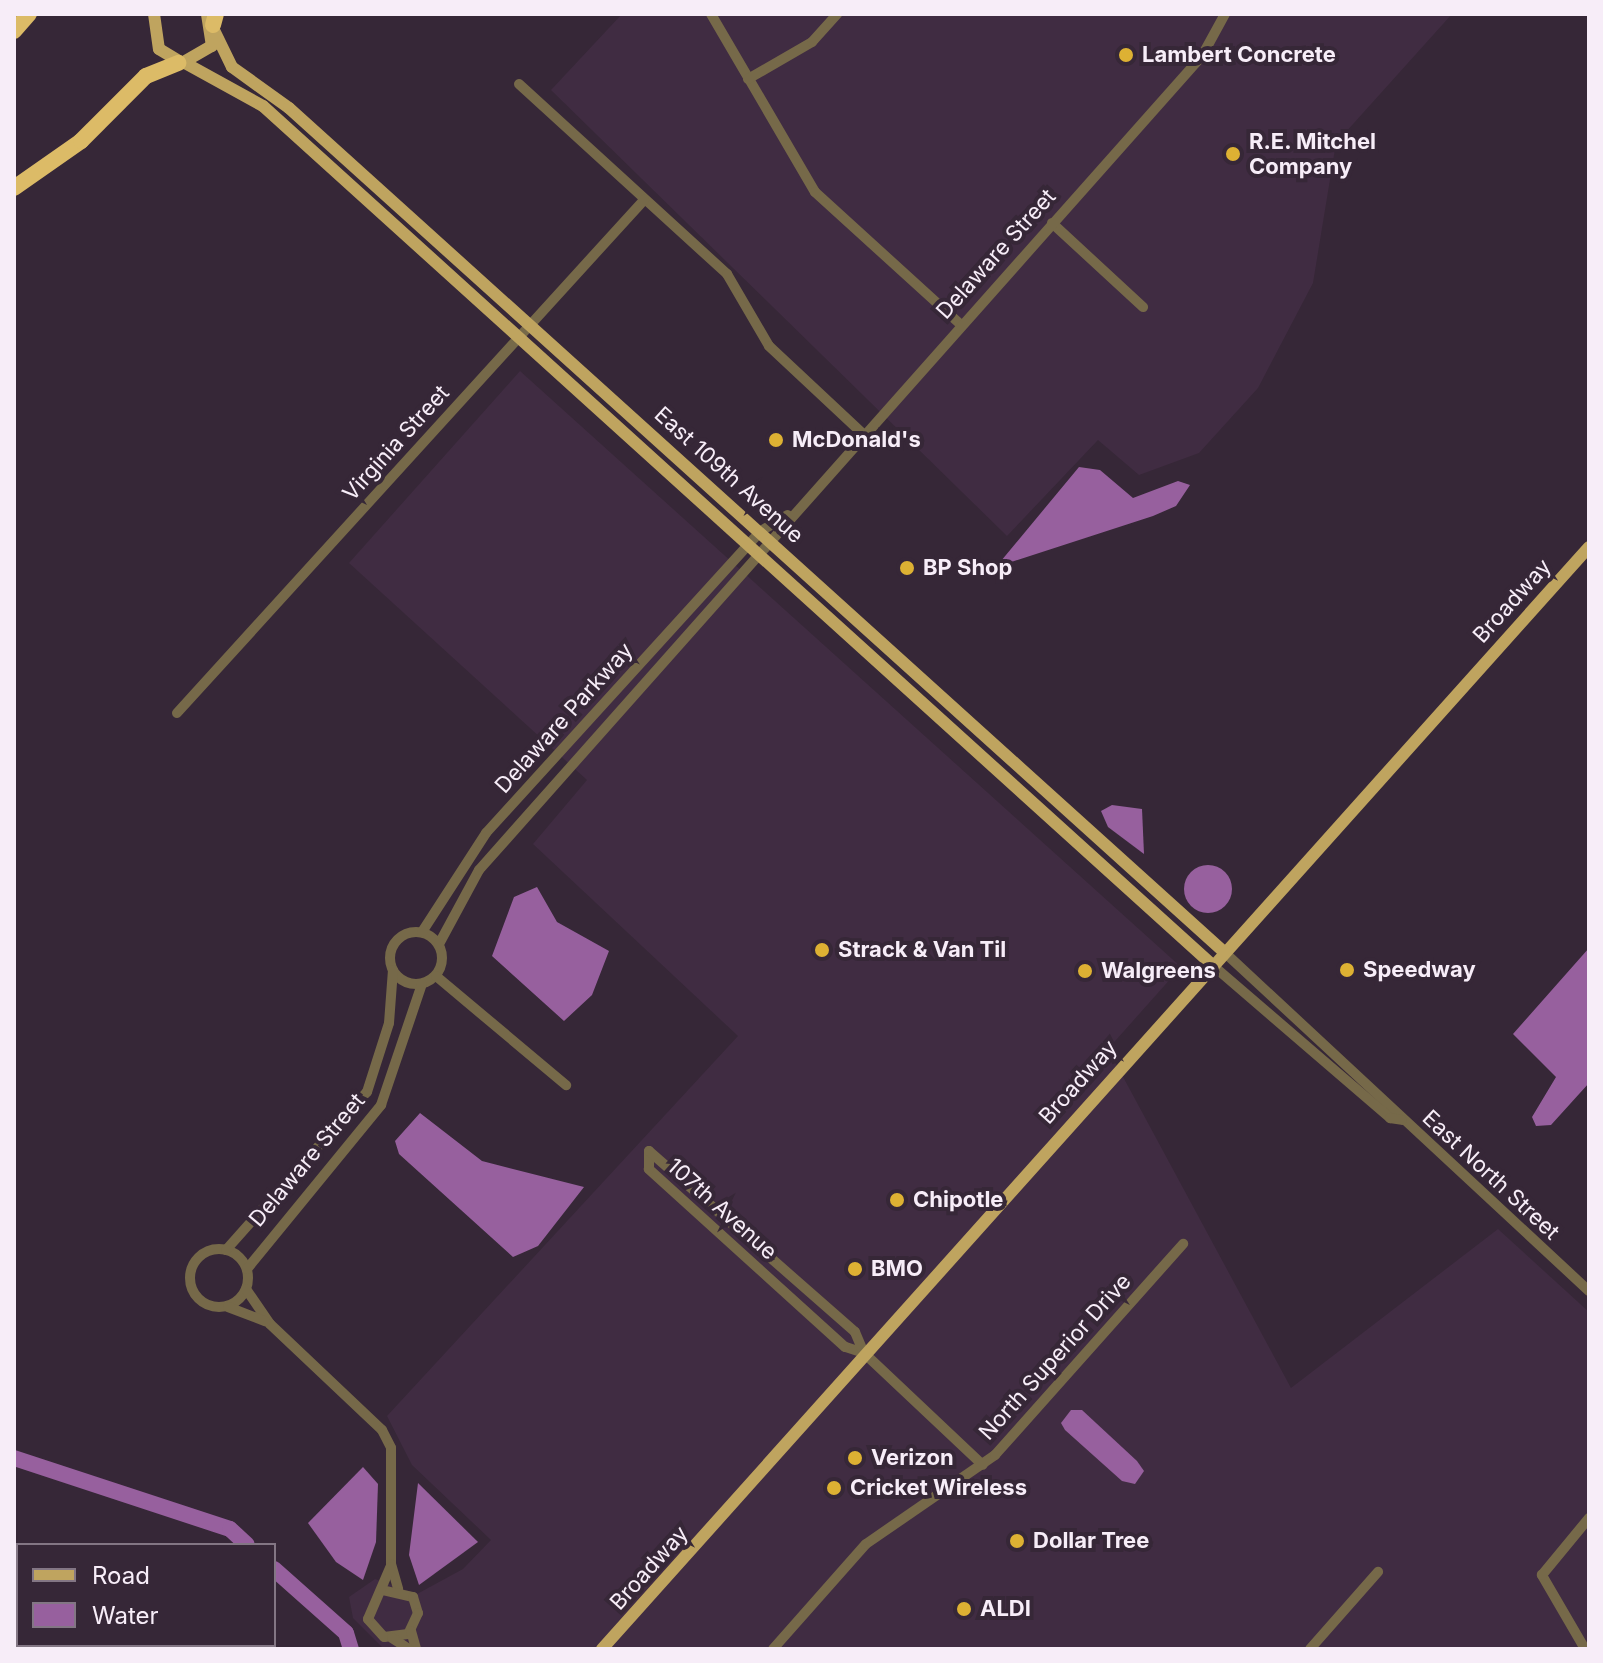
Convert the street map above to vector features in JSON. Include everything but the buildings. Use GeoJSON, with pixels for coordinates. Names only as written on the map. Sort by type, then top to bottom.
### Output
{"type":"FeatureCollection","features":[{"type":"Feature","properties":{"kind":"highway"},"geometry":{"type":"LineString","coordinates":[[14,31],[29,14]]}},
{"type":"Feature","properties":{"kind":"highway"},"geometry":{"type":"LineString","coordinates":[[14,188],[81,141],[146,76],[182,63]]}},
{"type":"Feature","properties":{"kind":"main road","name":"East 109th Avenue"},"geometry":{"type":"LineString","coordinates":[[153,18],[159,49],[255,99],[750,542],[1210,963]]}},
{"type":"Feature","properties":{"kind":"main road","name":"East 109th Avenue"},"geometry":{"type":"LineString","coordinates":[[182,63],[206,55],[213,21]]}},
{"type":"Feature","properties":{"kind":"main road","name":"East 109th Avenue"},"geometry":{"type":"LineString","coordinates":[[213,21],[232,67],[289,108],[1222,950]]}},
{"type":"Feature","properties":{"kind":"main road","name":"Broadway"},"geometry":{"type":"LineString","coordinates":[[602,1649],[1210,963],[1589,547]]}},
{"type":"Feature","properties":{"kind":"street"},"geometry":{"type":"LineString","coordinates":[[711,14],[815,192],[960,324]]}},
{"type":"Feature","properties":{"kind":"street"},"geometry":{"type":"LineString","coordinates":[[748,79],[812,42],[837,14]]}},
{"type":"Feature","properties":{"kind":"street","name":"Delaware Street"},"geometry":{"type":"LineString","coordinates":[[762,553],[773,542],[788,515],[1202,56],[1225,14]]}},
{"type":"Feature","properties":{"kind":"street"},"geometry":{"type":"LineString","coordinates":[[519,84],[727,274],[769,346],[862,433]]}},
{"type":"Feature","properties":{"kind":"street","name":"Virginia Street"},"geometry":{"type":"LineString","coordinates":[[177,713],[644,200]]}},
{"type":"Feature","properties":{"kind":"street"},"geometry":{"type":"LineString","coordinates":[[1052,223],[1143,307]]}},
{"type":"Feature","properties":{"kind":"street","name":"Delaware Street"},"geometry":{"type":"LineString","coordinates":[[750,542],[761,531],[788,515]]}},
{"type":"Feature","properties":{"kind":"street","name":"Delaware Parkway"},"geometry":{"type":"LineString","coordinates":[[422,932],[486,833],[750,542]]}},
{"type":"Feature","properties":{"kind":"street","name":"Delaware Parkway"},"geometry":{"type":"LineString","coordinates":[[439,944],[479,870],[762,553]]}},
{"type":"Feature","properties":{"kind":"street"},"geometry":{"type":"LineString","coordinates":[[422,932],[439,944],[436,976],[422,984],[393,970],[398,939],[422,932]]}},
{"type":"Feature","properties":{"kind":"street","name":"East North Street"},"geometry":{"type":"LineString","coordinates":[[1222,950],[1589,1291]]}},
{"type":"Feature","properties":{"kind":"street","name":"East North Street"},"geometry":{"type":"LineString","coordinates":[[1210,963],[1390,1118],[1402,1120]]}},
{"type":"Feature","properties":{"kind":"street","name":"Delaware Street"},"geometry":{"type":"LineString","coordinates":[[226,1250],[367,1092],[389,1023],[393,970]]}},
{"type":"Feature","properties":{"kind":"street"},"geometry":{"type":"LineString","coordinates":[[436,976],[566,1085]]}},
{"type":"Feature","properties":{"kind":"street","name":"Delaware Street"},"geometry":{"type":"LineString","coordinates":[[247,1269],[381,1105],[422,984]]}},
{"type":"Feature","properties":{"kind":"street","name":"107th Avenue"},"geometry":{"type":"LineString","coordinates":[[864,1353],[845,1347],[658,1179],[649,1169],[649,1151],[855,1332],[864,1353],[983,1465]]}},
{"type":"Feature","properties":{"kind":"street","name":"North Superior Drive"},"geometry":{"type":"LineString","coordinates":[[773,1649],[866,1544],[983,1465],[1183,1244]]}},
{"type":"Feature","properties":{"kind":"street"},"geometry":{"type":"LineString","coordinates":[[270,1324],[199,1300],[190,1274],[199,1257],[226,1250],[247,1269],[246,1289],[270,1324],[382,1430],[394,1480],[391,1564],[368,1619],[409,1649]]}},
{"type":"Feature","properties":{"kind":"street"},"geometry":{"type":"LineString","coordinates":[[226,1307],[246,1289]]}},
{"type":"Feature","properties":{"kind":"street"},"geometry":{"type":"LineString","coordinates":[[1585,1649],[1543,1569],[1589,1518]]}},
{"type":"Feature","properties":{"kind":"street"},"geometry":{"type":"LineString","coordinates":[[391,1564],[398,1589],[417,1605],[411,1631],[416,1649]]}},
{"type":"Feature","properties":{"kind":"street"},"geometry":{"type":"LineString","coordinates":[[1310,1649],[1378,1572]]}},
{"type":"Feature","properties":{"kind":"street"},"geometry":{"type":"LineString","coordinates":[[382,1590],[398,1589]]}},
{"type":"Feature","properties":{"kind":"street"},"geometry":{"type":"LineString","coordinates":[[392,1638],[411,1631]]}},
{"type":"Feature","properties":{"kind":"shaded area"},"geometry":{"type":"Polygon","coordinates":[[[622,14],[1452,14],[1336,143],[1313,283],[1258,388],[1199,453],[1139,475],[1098,440],[1007,536],[551,90],[622,14]]]}},
{"type":"Feature","properties":{"kind":"shaded area"},"geometry":{"type":"Polygon","coordinates":[[[520,371],[1181,967],[1108,1049],[1291,1388],[1498,1229],[1589,1312],[1589,1649],[384,1649],[353,1618],[349,1597],[375,1579],[417,1594],[463,1569],[491,1540],[412,1465],[387,1416],[738,1036],[533,844],[587,780],[349,563],[520,371]]]}},
{"type":"Feature","properties":{"kind":"water"},"geometry":{"type":"Polygon","coordinates":[[[1079,467],[1100,470],[1133,498],[1178,481],[1190,485],[1176,506],[1153,516],[996,567],[1079,467]]]}},
{"type":"Feature","properties":{"kind":"water"},"geometry":{"type":"Polygon","coordinates":[[[1112,805],[1142,809],[1144,854],[1108,827],[1101,811],[1112,805]]]}},
{"type":"Feature","properties":{"kind":"water"},"geometry":{"type":"Polygon","coordinates":[[[1208,865],[1225,872],[1232,889],[1225,906],[1208,913],[1191,906],[1184,889],[1191,872],[1208,865]]]}},
{"type":"Feature","properties":{"kind":"water"},"geometry":{"type":"Polygon","coordinates":[[[537,887],[557,922],[609,951],[592,995],[564,1021],[492,956],[514,897],[537,887]]]}},
{"type":"Feature","properties":{"kind":"water"},"geometry":{"type":"Polygon","coordinates":[[[1589,948],[1589,1083],[1551,1125],[1536,1126],[1532,1117],[1556,1077],[1513,1034],[1589,948]]]}},
{"type":"Feature","properties":{"kind":"water"},"geometry":{"type":"Polygon","coordinates":[[[420,1113],[482,1161],[584,1187],[538,1246],[513,1257],[399,1154],[395,1141],[420,1113]]]}},
{"type":"Feature","properties":{"kind":"water"},"geometry":{"type":"Polygon","coordinates":[[[1071,1410],[1082,1410],[1137,1461],[1144,1471],[1135,1484],[1122,1481],[1065,1430],[1061,1423],[1071,1410]]]}},
{"type":"Feature","properties":{"kind":"water"},"geometry":{"type":"Polygon","coordinates":[[[363,1467],[378,1484],[376,1542],[363,1580],[336,1562],[308,1523],[363,1467]]]}},
{"type":"Feature","properties":{"kind":"water"},"geometry":{"type":"Polygon","coordinates":[[[418,1483],[478,1542],[419,1585],[409,1555],[418,1483]]]}},
{"type":"Feature","properties":{"kind":"waterway"},"geometry":{"type":"LineString","coordinates":[[14,1458],[230,1529],[245,1543]]}},
{"type":"Feature","properties":{"kind":"waterway"},"geometry":{"type":"LineString","coordinates":[[276,1571],[346,1633],[351,1649]]}},
{"type":"Feature","properties":{"kind":"place","name":"Lambert Concrete"},"geometry":{"type":"Point","coordinates":[1126,55]}},
{"type":"Feature","properties":{"kind":"place","name":"R.E. Mitchel Company"},"geometry":{"type":"Point","coordinates":[1233,154]}},
{"type":"Feature","properties":{"kind":"place","name":"McDonald's"},"geometry":{"type":"Point","coordinates":[776,440]}},
{"type":"Feature","properties":{"kind":"place","name":"BP Shop"},"geometry":{"type":"Point","coordinates":[907,568]}},
{"type":"Feature","properties":{"kind":"place","name":"Strack & Van Til"},"geometry":{"type":"Point","coordinates":[822,950]}},
{"type":"Feature","properties":{"kind":"place","name":"Speedway"},"geometry":{"type":"Point","coordinates":[1347,970]}},
{"type":"Feature","properties":{"kind":"place","name":"Walgreens"},"geometry":{"type":"Point","coordinates":[1085,971]}},
{"type":"Feature","properties":{"kind":"place","name":"Chipotle"},"geometry":{"type":"Point","coordinates":[897,1200]}},
{"type":"Feature","properties":{"kind":"place","name":"BMO"},"geometry":{"type":"Point","coordinates":[855,1269]}},
{"type":"Feature","properties":{"kind":"place","name":"Verizon"},"geometry":{"type":"Point","coordinates":[855,1458]}},
{"type":"Feature","properties":{"kind":"place","name":"Cricket Wireless"},"geometry":{"type":"Point","coordinates":[834,1488]}},
{"type":"Feature","properties":{"kind":"place","name":"Dollar Tree"},"geometry":{"type":"Point","coordinates":[1017,1541]}},
{"type":"Feature","properties":{"kind":"place","name":"ALDI"},"geometry":{"type":"Point","coordinates":[964,1609]}}]}
